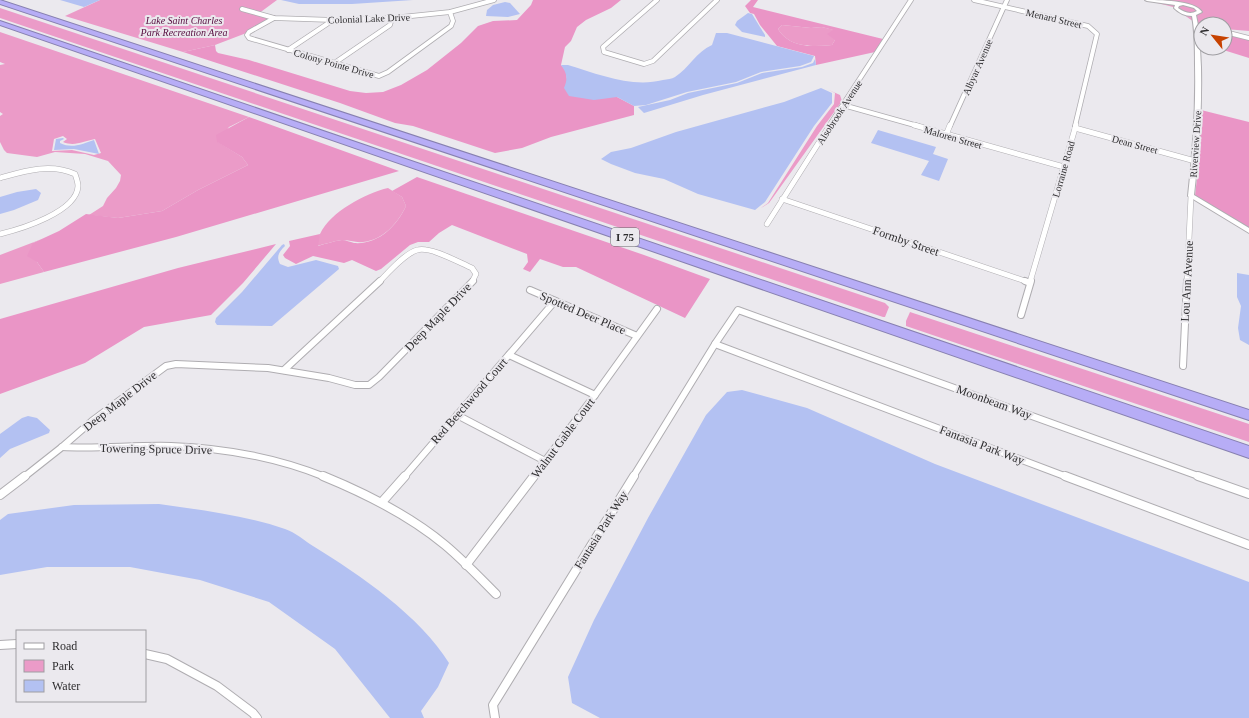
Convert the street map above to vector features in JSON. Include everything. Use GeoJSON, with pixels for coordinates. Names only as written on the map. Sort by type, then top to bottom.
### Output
{"type":"FeatureCollection","features":[{"type":"Feature","properties":{"kind":"highway","name":"I 75"},"geometry":{"type":"LineString","coordinates":[[0,2],[1249,416]]}},
{"type":"Feature","properties":{"kind":"highway","name":"I 75"},"geometry":{"type":"LineString","coordinates":[[0,23],[1249,452]]}},
{"type":"Feature","properties":{"kind":"street","name":"Colonial Lake Drive"},"geometry":{"type":"LineString","coordinates":[[242,9],[274,18],[333,20],[392,18],[450,12],[494,0]]}},
{"type":"Feature","properties":{"kind":"street"},"geometry":{"type":"LineString","coordinates":[[657,0],[603,47],[604,52],[644,64],[653,61],[717,0]]}},
{"type":"Feature","properties":{"kind":"street","name":"Alsobrook Avenue"},"geometry":{"type":"LineString","coordinates":[[767,224],[911,0]]}},
{"type":"Feature","properties":{"kind":"street","name":"Menard Street"},"geometry":{"type":"LineString","coordinates":[[974,0],[1088,26]]}},
{"type":"Feature","properties":{"kind":"street","name":"Albyar Avenue"},"geometry":{"type":"LineString","coordinates":[[946,135],[1007,0]]}},
{"type":"Feature","properties":{"kind":"street","name":"Riverview Drive"},"geometry":{"type":"LineString","coordinates":[[1146,0],[1165,4],[1194,14],[1199,14],[1199,10],[1190,6],[1180,9]]}},
{"type":"Feature","properties":{"kind":"street","name":"Riverview Drive"},"geometry":{"type":"LineString","coordinates":[[1180,9],[1193,21]]}},
{"type":"Feature","properties":{"kind":"street","name":"Colony Pointe Drive"},"geometry":{"type":"LineString","coordinates":[[274,18],[249,32],[247,35],[249,38],[333,64],[379,76],[388,72],[451,26],[453,21],[450,12]]}},
{"type":"Feature","properties":{"kind":"street"},"geometry":{"type":"LineString","coordinates":[[333,64],[390,25],[392,18]]}},
{"type":"Feature","properties":{"kind":"street"},"geometry":{"type":"LineString","coordinates":[[288,50],[333,20]]}},
{"type":"Feature","properties":{"kind":"street","name":"Lorraine Road"},"geometry":{"type":"LineString","coordinates":[[1021,315],[1075,128],[1097,34],[1088,26]]}},
{"type":"Feature","properties":{"kind":"street"},"geometry":{"type":"LineString","coordinates":[[1233,34],[1249,38]]}},
{"type":"Feature","properties":{"kind":"street","name":"Riverview Drive"},"geometry":{"type":"LineString","coordinates":[[1191,196],[1195,161],[1199,87],[1198,56]]}},
{"type":"Feature","properties":{"kind":"street","name":"Maloren Street"},"geometry":{"type":"LineString","coordinates":[[843,105],[1064,167]]}},
{"type":"Feature","properties":{"kind":"street","name":"Dean Street"},"geometry":{"type":"LineString","coordinates":[[1075,128],[1195,161]]}},
{"type":"Feature","properties":{"kind":"street"},"geometry":{"type":"LineString","coordinates":[[0,178],[34,170],[48,168],[60,169],[75,174],[79,185],[71,201],[47,218],[19,229],[0,234]]}},
{"type":"Feature","properties":{"kind":"street"},"geometry":{"type":"LineString","coordinates":[[1191,196],[1249,231]]}},
{"type":"Feature","properties":{"kind":"street","name":"Lou Ann Avenue"},"geometry":{"type":"LineString","coordinates":[[1183,366],[1191,196]]}},
{"type":"Feature","properties":{"kind":"street","name":"Formby Street"},"geometry":{"type":"LineString","coordinates":[[782,199],[1030,283]]}},
{"type":"Feature","properties":{"kind":"street","name":"Deep Maple Drive"},"geometry":{"type":"LineString","coordinates":[[0,495],[62,447],[92,421],[166,366],[176,364],[199,364],[244,366],[284,370],[329,378],[355,385],[369,385],[379,377],[474,281],[476,274],[472,268],[427,249],[417,250],[409,254],[284,370]]}},
{"type":"Feature","properties":{"kind":"street","name":"Spotted Deer Place"},"geometry":{"type":"LineString","coordinates":[[530,290],[637,336]]}},
{"type":"Feature","properties":{"kind":"street","name":"Red Beechwood Court"},"geometry":{"type":"LineString","coordinates":[[382,502],[555,301]]}},
{"type":"Feature","properties":{"kind":"street","name":"Walnut Gable Court"},"geometry":{"type":"LineString","coordinates":[[466,565],[595,395],[657,309]]}},
{"type":"Feature","properties":{"kind":"street","name":"Fantasia Park Way"},"geometry":{"type":"LineString","coordinates":[[495,718],[493,705],[715,344],[738,310]]}},
{"type":"Feature","properties":{"kind":"street","name":"Moonbeam Way"},"geometry":{"type":"LineString","coordinates":[[738,310],[1249,494]]}},
{"type":"Feature","properties":{"kind":"street","name":"Fantasia Park Way"},"geometry":{"type":"LineString","coordinates":[[715,344],[1249,545]]}},
{"type":"Feature","properties":{"kind":"street"},"geometry":{"type":"LineString","coordinates":[[509,355],[595,395]]}},
{"type":"Feature","properties":{"kind":"street"},"geometry":{"type":"LineString","coordinates":[[457,415],[545,461]]}},
{"type":"Feature","properties":{"kind":"street","name":"Towering Spruce Drive"},"geometry":{"type":"LineString","coordinates":[[62,447],[85,449],[113,447],[185,447],[244,454],[300,467],[354,488],[382,502],[444,544],[496,594]]}},
{"type":"Feature","properties":{"kind":"street"},"geometry":{"type":"LineString","coordinates":[[0,645],[16,644]]}},
{"type":"Feature","properties":{"kind":"street"},"geometry":{"type":"LineString","coordinates":[[146,654],[167,659],[217,686],[257,718]]}},
{"type":"Feature","properties":{"kind":"green space","name":"Lake Saint Charles Park Recreation Area"},"geometry":{"type":"Polygon","coordinates":[[[100,0],[277,0],[258,14],[274,18],[249,32],[215,45],[183,52],[65,16],[100,0]]]}},
{"type":"Feature","properties":{"kind":"green space"},"geometry":{"type":"Polygon","coordinates":[[[1146,0],[1249,0],[1249,31],[1233,30],[1233,16],[1193,16],[1193,21],[1173,7],[1146,0]]]}},
{"type":"Feature","properties":{"kind":"green space"},"geometry":{"type":"Polygon","coordinates":[[[0,8],[885,303],[889,307],[885,317],[883,317],[0,18],[0,8]]]}},
{"type":"Feature","properties":{"kind":"green space"},"geometry":{"type":"Polygon","coordinates":[[[782,25],[811,28],[822,27],[834,30],[835,40],[832,45],[802,45],[789,40],[783,35],[778,29],[782,25]]]}},
{"type":"Feature","properties":{"kind":"green space"},"geometry":{"type":"Polygon","coordinates":[[[0,32],[249,117],[229,127],[218,142],[242,157],[248,165],[198,190],[162,211],[118,218],[89,215],[103,206],[107,198],[116,188],[120,181],[121,175],[108,161],[85,154],[55,152],[37,157],[7,153],[0,142],[0,116],[3,114],[0,112],[0,65],[5,64],[0,62],[0,32]],[[63,136],[54,139],[52,151],[72,150],[94,155],[101,153],[95,139],[75,144],[63,142],[67,139],[63,136]]]}},
{"type":"Feature","properties":{"kind":"green space"},"geometry":{"type":"Polygon","coordinates":[[[829,90],[840,95],[842,101],[769,203],[761,208],[768,203],[817,126],[834,104],[835,93],[829,90]]]}},
{"type":"Feature","properties":{"kind":"green space"},"geometry":{"type":"Polygon","coordinates":[[[388,188],[402,197],[406,206],[399,219],[389,230],[370,241],[360,242],[342,240],[317,246],[319,235],[332,218],[340,211],[359,199],[388,188]]]}},
{"type":"Feature","properties":{"kind":"green space"},"geometry":{"type":"Polygon","coordinates":[[[42,239],[33,243],[37,262],[44,272],[0,284],[0,255],[42,239]]]}},
{"type":"Feature","properties":{"kind":"green space"},"geometry":{"type":"Polygon","coordinates":[[[910,312],[1249,424],[1249,442],[906,326],[906,321],[910,312]]]}},
{"type":"Feature","properties":{"kind":"shaded area"},"geometry":{"type":"Polygon","coordinates":[[[533,0],[621,0],[611,8],[586,20],[577,27],[571,41],[565,47],[561,65],[566,71],[567,80],[608,97],[617,97],[634,106],[634,115],[551,137],[522,148],[495,153],[413,126],[395,123],[340,103],[183,52],[215,45],[218,53],[249,60],[350,91],[366,93],[383,92],[401,85],[427,70],[461,43],[478,26],[493,21],[517,20],[531,5],[533,0]]]}},
{"type":"Feature","properties":{"kind":"shaded area"},"geometry":{"type":"Polygon","coordinates":[[[751,0],[758,0],[753,7],[883,39],[875,52],[816,65],[815,56],[777,46],[760,25],[754,14],[750,13],[745,6],[751,0]],[[782,25],[778,29],[789,40],[795,43],[809,46],[832,45],[835,40],[827,34],[833,30],[822,27],[811,28],[782,25]]]}},
{"type":"Feature","properties":{"kind":"shaded area"},"geometry":{"type":"Polygon","coordinates":[[[1233,35],[1249,39],[1249,58],[1233,53],[1233,35]]]}},
{"type":"Feature","properties":{"kind":"shaded area"},"geometry":{"type":"Polygon","coordinates":[[[1201,110],[1249,122],[1249,229],[1195,196],[1199,160],[1201,110]]]}},
{"type":"Feature","properties":{"kind":"shaded area"},"geometry":{"type":"Polygon","coordinates":[[[249,117],[399,171],[176,237],[44,272],[37,262],[27,256],[33,243],[59,231],[86,214],[118,218],[162,211],[198,190],[248,165],[242,157],[217,142],[216,135],[249,117]]]}},
{"type":"Feature","properties":{"kind":"shaded area"},"geometry":{"type":"Polygon","coordinates":[[[417,177],[710,279],[685,318],[576,267],[563,267],[540,259],[530,272],[523,269],[528,262],[527,254],[452,225],[439,233],[429,242],[418,242],[410,245],[381,269],[376,271],[352,260],[344,263],[313,256],[296,264],[285,258],[283,255],[290,246],[289,241],[320,234],[318,246],[342,240],[354,243],[363,243],[371,241],[386,233],[392,227],[406,206],[402,197],[392,191],[417,177]]]}},
{"type":"Feature","properties":{"kind":"shaded area"},"geometry":{"type":"Polygon","coordinates":[[[276,244],[243,283],[211,315],[144,327],[85,363],[0,394],[0,319],[178,268],[276,244]]]}},
{"type":"Feature","properties":{"kind":"water"},"geometry":{"type":"Polygon","coordinates":[[[60,0],[100,0],[84,7],[60,0]]]}},
{"type":"Feature","properties":{"kind":"water"},"geometry":{"type":"Polygon","coordinates":[[[281,0],[413,0],[352,4],[299,4],[281,0]]]}},
{"type":"Feature","properties":{"kind":"water"},"geometry":{"type":"Polygon","coordinates":[[[505,2],[510,3],[520,14],[508,17],[486,16],[487,10],[493,5],[505,2]]]}},
{"type":"Feature","properties":{"kind":"water"},"geometry":{"type":"Polygon","coordinates":[[[748,13],[752,14],[765,37],[742,32],[735,25],[737,21],[748,13]]]}},
{"type":"Feature","properties":{"kind":"water"},"geometry":{"type":"Polygon","coordinates":[[[716,33],[727,33],[814,56],[811,62],[800,66],[761,72],[736,82],[687,92],[646,105],[634,106],[617,97],[594,100],[569,96],[564,88],[566,76],[561,65],[568,65],[603,76],[627,81],[651,82],[675,77],[701,52],[712,45],[716,33]]]}},
{"type":"Feature","properties":{"kind":"water"},"geometry":{"type":"Polygon","coordinates":[[[815,59],[816,65],[703,95],[644,113],[638,107],[670,100],[688,93],[737,83],[762,73],[802,67],[813,63],[815,59]]]}},
{"type":"Feature","properties":{"kind":"water"},"geometry":{"type":"Polygon","coordinates":[[[821,88],[832,93],[832,103],[814,126],[765,202],[755,210],[698,194],[664,179],[635,173],[601,159],[611,152],[631,148],[676,132],[784,102],[821,88]]]}},
{"type":"Feature","properties":{"kind":"water"},"geometry":{"type":"Polygon","coordinates":[[[878,130],[936,147],[933,154],[948,159],[939,181],[921,175],[929,161],[871,143],[878,130]]]}},
{"type":"Feature","properties":{"kind":"water"},"geometry":{"type":"Polygon","coordinates":[[[56,139],[64,139],[60,141],[60,143],[69,146],[94,140],[99,154],[74,149],[54,150],[56,139]]]}},
{"type":"Feature","properties":{"kind":"water"},"geometry":{"type":"Polygon","coordinates":[[[36,189],[41,193],[38,200],[0,214],[0,197],[36,189]]]}},
{"type":"Feature","properties":{"kind":"water"},"geometry":{"type":"Polygon","coordinates":[[[284,244],[285,246],[278,256],[280,264],[288,267],[316,260],[338,266],[339,269],[272,326],[217,325],[215,322],[216,318],[242,292],[284,244]]]}},
{"type":"Feature","properties":{"kind":"water"},"geometry":{"type":"Polygon","coordinates":[[[1237,273],[1249,275],[1249,345],[1240,340],[1238,328],[1241,306],[1237,297],[1237,273]]]}},
{"type":"Feature","properties":{"kind":"water"},"geometry":{"type":"Polygon","coordinates":[[[742,390],[807,408],[935,464],[1249,582],[1249,718],[600,718],[572,703],[568,677],[594,620],[648,518],[706,415],[727,392],[742,390]]]}},
{"type":"Feature","properties":{"kind":"water"},"geometry":{"type":"Polygon","coordinates":[[[28,416],[37,418],[50,430],[49,433],[10,449],[0,458],[0,434],[22,418],[28,416]]]}},
{"type":"Feature","properties":{"kind":"water"},"geometry":{"type":"Polygon","coordinates":[[[159,504],[254,520],[289,530],[369,583],[388,598],[422,629],[449,663],[438,687],[421,711],[424,718],[390,718],[335,649],[269,602],[200,580],[130,567],[47,567],[0,575],[0,520],[8,514],[74,505],[159,504]]]}}]}
